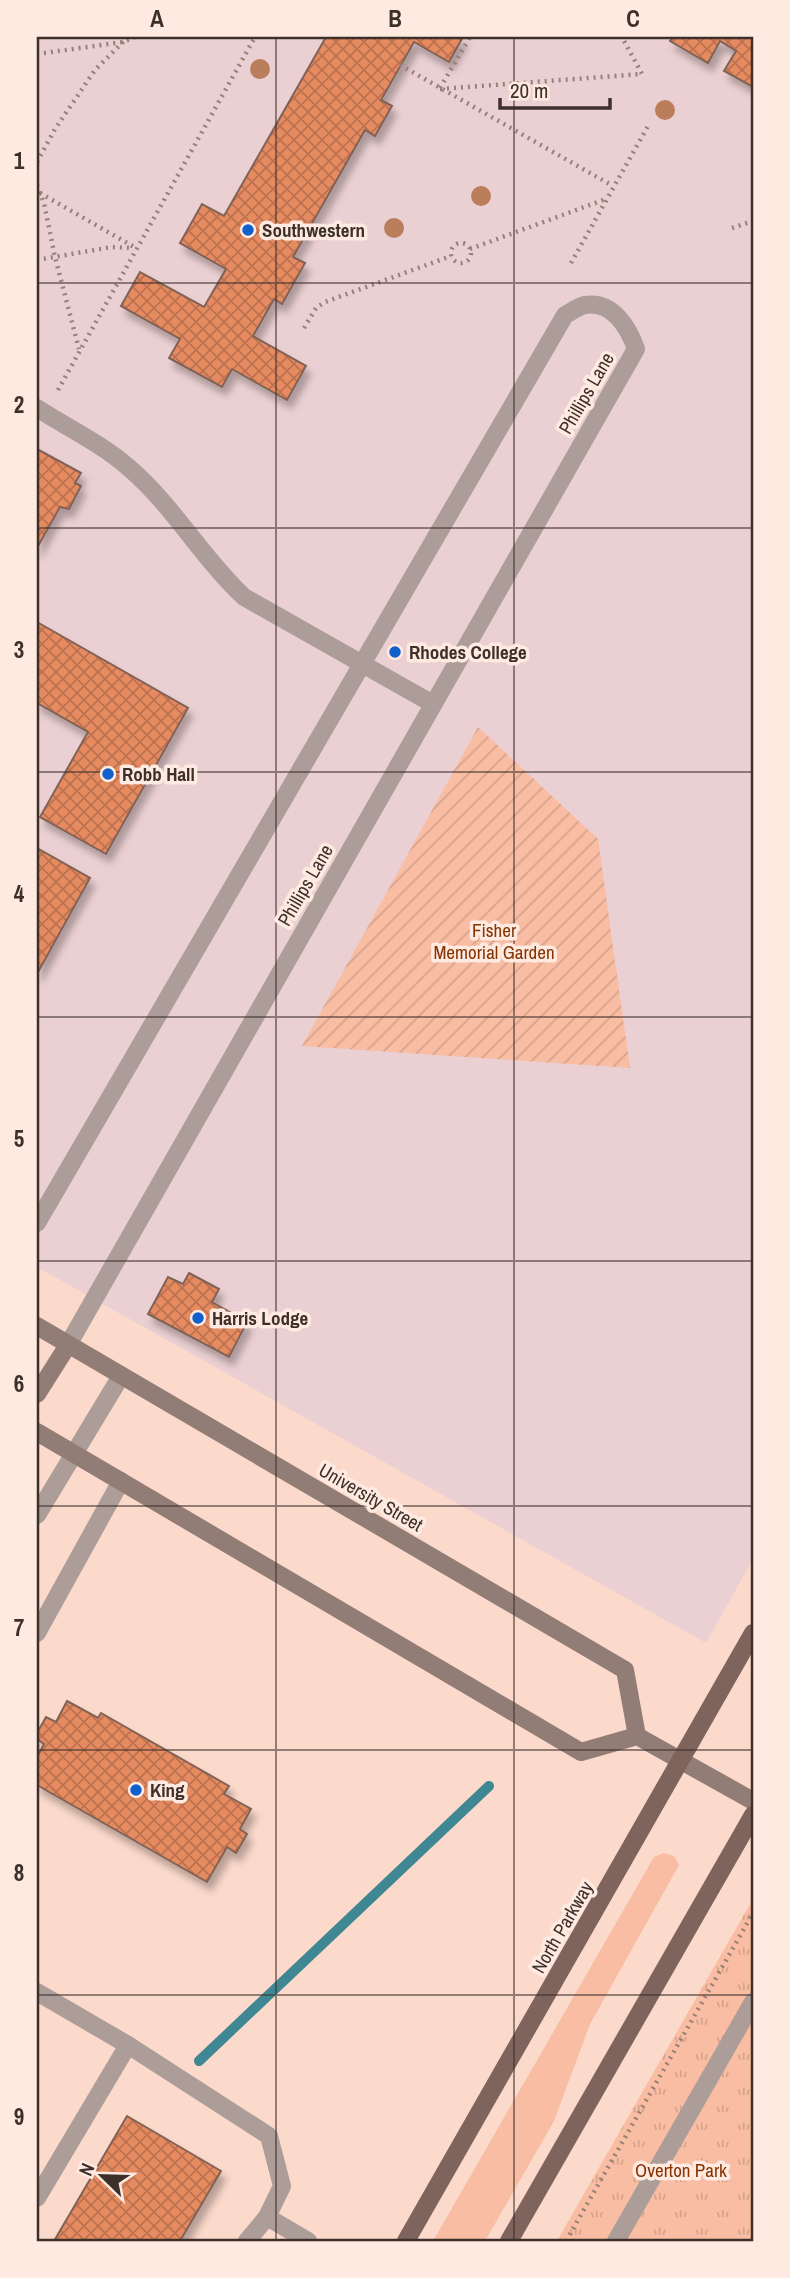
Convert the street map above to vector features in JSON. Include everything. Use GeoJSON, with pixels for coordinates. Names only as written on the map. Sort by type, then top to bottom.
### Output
{"type":"FeatureCollection","features":[{"type":"Feature","properties":{"kind":"main road","name":"University Street"},"geometry":{"type":"LineString","coordinates":[[37,1326],[625,1670],[637,1736]]}},
{"type":"Feature","properties":{"kind":"main road"},"geometry":{"type":"LineString","coordinates":[[37,1394],[68,1345]]}},
{"type":"Feature","properties":{"kind":"main road"},"geometry":{"type":"LineString","coordinates":[[37,1432],[581,1752],[637,1736],[753,1801]]}},
{"type":"Feature","properties":{"kind":"main road","name":"North Parkway"},"geometry":{"type":"LineString","coordinates":[[406,2241],[753,1633]]}},
{"type":"Feature","properties":{"kind":"main road"},"geometry":{"type":"LineString","coordinates":[[509,2241],[753,1815]]}},
{"type":"Feature","properties":{"kind":"lane","name":"Phillips Lane"},"geometry":{"type":"LineString","coordinates":[[37,1223],[565,315],[586,304],[608,309],[628,326],[636,349],[68,1345]]}},
{"type":"Feature","properties":{"kind":"lane"},"geometry":{"type":"LineString","coordinates":[[37,408],[127,466],[162,499],[218,573],[244,597],[433,704]]}},
{"type":"Feature","properties":{"kind":"lane"},"geometry":{"type":"LineString","coordinates":[[37,1515],[121,1376]]}},
{"type":"Feature","properties":{"kind":"lane"},"geometry":{"type":"LineString","coordinates":[[37,1633],[121,1481]]}},
{"type":"Feature","properties":{"kind":"lane"},"geometry":{"type":"LineString","coordinates":[[37,1992],[128,2045],[269,2136],[282,2186],[267,2217],[247,2241]]}},
{"type":"Feature","properties":{"kind":"lane"},"geometry":{"type":"LineString","coordinates":[[617,2241],[753,2002]]}},
{"type":"Feature","properties":{"kind":"lane"},"geometry":{"type":"LineString","coordinates":[[37,2198],[128,2045]]}},
{"type":"Feature","properties":{"kind":"lane"},"geometry":{"type":"LineString","coordinates":[[267,2217],[308,2241]]}},
{"type":"Feature","properties":{"kind":"path"},"geometry":{"type":"LineString","coordinates":[[37,162],[55,129],[95,70],[128,37]]}},
{"type":"Feature","properties":{"kind":"path"},"geometry":{"type":"LineString","coordinates":[[37,54],[123,42],[135,37]]}},
{"type":"Feature","properties":{"kind":"path"},"geometry":{"type":"LineString","coordinates":[[56,394],[255,37]]}},
{"type":"Feature","properties":{"kind":"path"},"geometry":{"type":"LineString","coordinates":[[440,89],[470,37]]}},
{"type":"Feature","properties":{"kind":"path"},"geometry":{"type":"LineString","coordinates":[[440,89],[642,74],[622,37]]}},
{"type":"Feature","properties":{"kind":"path"},"geometry":{"type":"LineString","coordinates":[[400,65],[613,187]]}},
{"type":"Feature","properties":{"kind":"path"},"geometry":{"type":"LineString","coordinates":[[572,263],[648,126]]}},
{"type":"Feature","properties":{"kind":"path"},"geometry":{"type":"LineString","coordinates":[[37,185],[80,351]]}},
{"type":"Feature","properties":{"kind":"path"},"geometry":{"type":"LineString","coordinates":[[40,192],[135,248]]}},
{"type":"Feature","properties":{"kind":"path"},"geometry":{"type":"LineString","coordinates":[[470,249],[606,199]]}},
{"type":"Feature","properties":{"kind":"path"},"geometry":{"type":"LineString","coordinates":[[732,229],[753,221]]}},
{"type":"Feature","properties":{"kind":"path"},"geometry":{"type":"LineString","coordinates":[[458,243],[464,243],[470,249],[471,256],[464,263],[455,262],[451,256],[452,247],[458,243]]}},
{"type":"Feature","properties":{"kind":"path"},"geometry":{"type":"LineString","coordinates":[[37,260],[112,247],[135,248]]}},
{"type":"Feature","properties":{"kind":"path"},"geometry":{"type":"LineString","coordinates":[[304,328],[316,308],[325,302],[451,256]]}},
{"type":"Feature","properties":{"kind":"path"},"geometry":{"type":"LineString","coordinates":[[566,2241],[753,1913]]}},
{"type":"Feature","properties":{"kind":"shaded area","name":"Rhodes College"},"geometry":{"type":"Polygon","coordinates":[[[37,37],[753,37],[753,1559],[706,1643],[37,1267],[37,37]]]}},
{"type":"Feature","properties":{"kind":"green space","name":"Fisher Memorial Garden"},"geometry":{"type":"Polygon","coordinates":[[[478,727],[598,839],[630,1068],[302,1046],[478,727]]]}},
{"type":"Feature","properties":{"kind":"green space"},"geometry":{"type":"Polygon","coordinates":[[[663,1853],[674,1856],[679,1865],[590,2024],[554,2121],[485,2241],[433,2241],[654,1857],[663,1853]]]}},
{"type":"Feature","properties":{"kind":"green space","name":"Overton Park"},"geometry":{"type":"Polygon","coordinates":[[[753,1899],[753,2241],[557,2241],[753,1899]]]}},
{"type":"Feature","properties":{"kind":"building","name":"Southwestern"},"geometry":{"type":"Polygon","coordinates":[[[326,37],[463,37],[449,62],[414,42],[381,100],[392,106],[375,136],[365,130],[293,257],[305,263],[282,304],[274,299],[253,336],[306,366],[287,400],[232,369],[222,387],[169,358],[180,339],[121,306],[140,272],[204,307],[226,269],[180,243],[202,204],[224,216],[326,37]]]}},
{"type":"Feature","properties":{"kind":"building"},"geometry":{"type":"Polygon","coordinates":[[[673,37],[753,37],[753,87],[724,71],[736,51],[720,41],[708,63],[670,41],[673,37]]]}},
{"type":"Feature","properties":{"kind":"building"},"geometry":{"type":"Polygon","coordinates":[[[37,449],[81,473],[75,483],[81,486],[69,509],[60,507],[37,548],[37,449]]]}},
{"type":"Feature","properties":{"kind":"building","name":"Robb Hall"},"geometry":{"type":"Polygon","coordinates":[[[37,622],[188,708],[106,854],[40,817],[88,732],[37,703],[37,622]]]}},
{"type":"Feature","properties":{"kind":"building"},"geometry":{"type":"Polygon","coordinates":[[[37,848],[90,878],[37,974],[37,848]]]}},
{"type":"Feature","properties":{"kind":"building","name":"Harris Lodge"},"geometry":{"type":"Polygon","coordinates":[[[189,1273],[219,1289],[212,1302],[247,1322],[229,1357],[148,1314],[168,1277],[183,1284],[189,1273]]]}},
{"type":"Feature","properties":{"kind":"building","name":"King"},"geometry":{"type":"Polygon","coordinates":[[[67,1701],[98,1718],[101,1713],[229,1786],[224,1794],[251,1809],[240,1829],[247,1834],[236,1853],[227,1847],[207,1882],[37,1785],[37,1757],[44,1744],[37,1739],[37,1733],[46,1717],[56,1722],[67,1701]]]}},
{"type":"Feature","properties":{"kind":"building"},"geometry":{"type":"Polygon","coordinates":[[[127,2116],[221,2171],[180,2241],[54,2241],[127,2116]]]}},
{"type":"Feature","properties":{"kind":"waterway"},"geometry":{"type":"LineString","coordinates":[[199,2061],[489,1786]]}},
{"type":"Feature","properties":{"kind":"place","name":"Southwestern"},"geometry":{"type":"Point","coordinates":[248,230]}},
{"type":"Feature","properties":{"kind":"place","name":"Rhodes College"},"geometry":{"type":"Point","coordinates":[395,652]}},
{"type":"Feature","properties":{"kind":"place","name":"Robb Hall"},"geometry":{"type":"Point","coordinates":[108,774]}},
{"type":"Feature","properties":{"kind":"place","name":"Harris Lodge"},"geometry":{"type":"Point","coordinates":[198,1318]}},
{"type":"Feature","properties":{"kind":"place","name":"King"},"geometry":{"type":"Point","coordinates":[136,1790]}}]}
